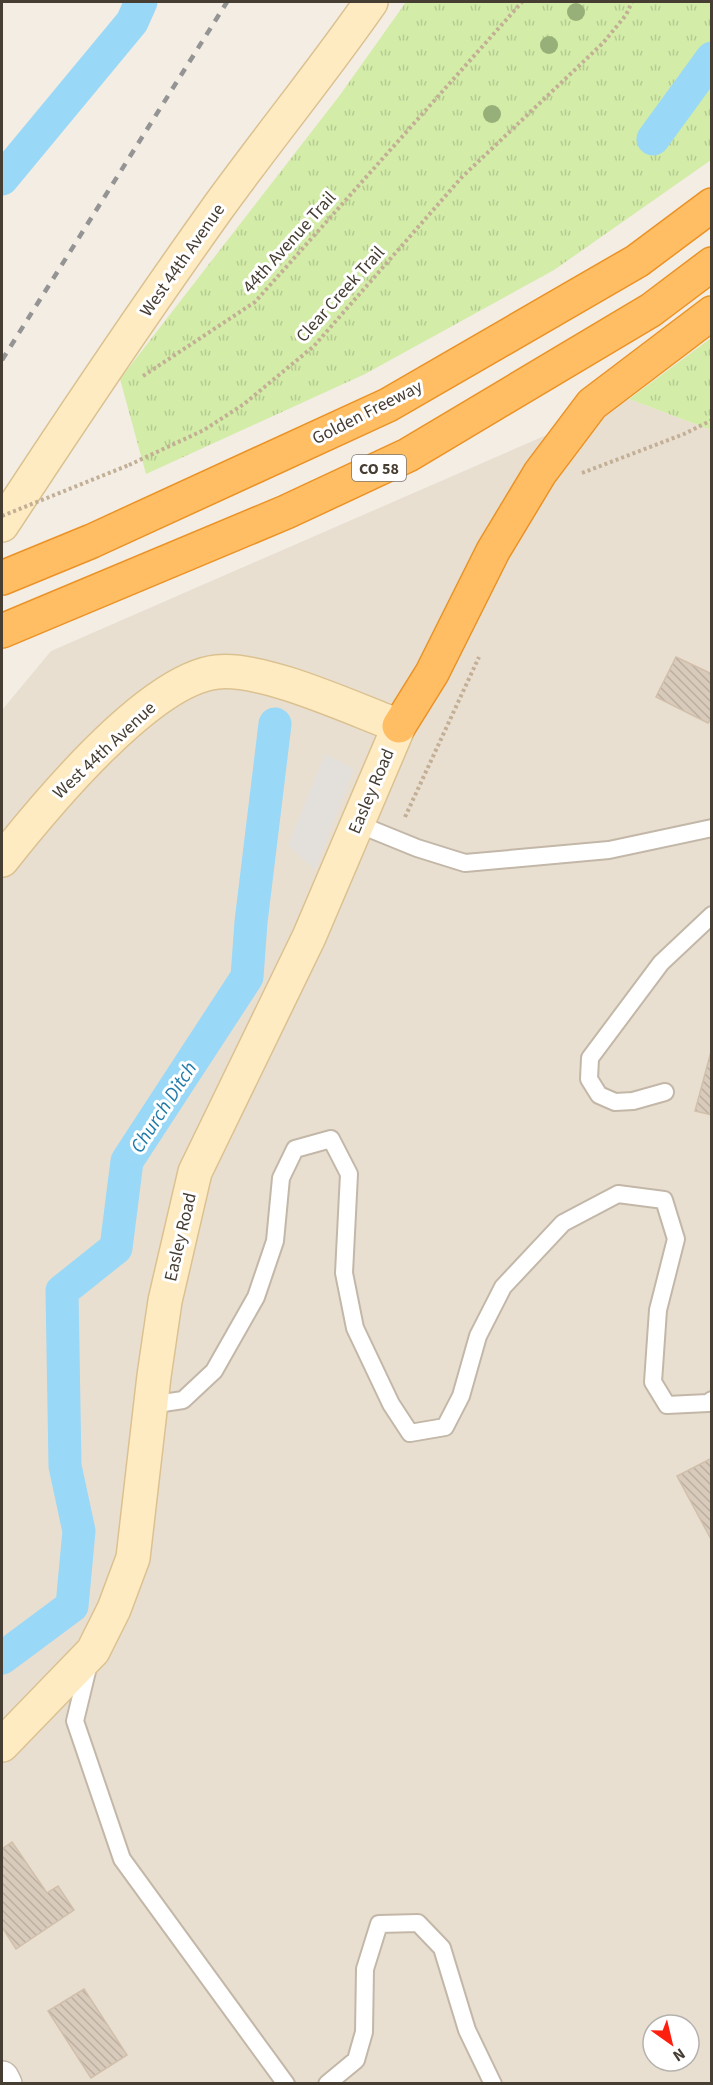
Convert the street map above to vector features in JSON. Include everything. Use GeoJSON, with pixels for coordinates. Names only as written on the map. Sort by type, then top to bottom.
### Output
{"type":"FeatureCollection","features":[{"type":"Feature","properties":{"kind":"highway","name":"Golden Freeway"},"geometry":{"type":"LineString","coordinates":[[2,578],[92,541],[388,405],[637,261],[711,205]]}},
{"type":"Feature","properties":{"kind":"highway","name":"CO 58"},"geometry":{"type":"LineString","coordinates":[[11,627],[286,512],[408,454],[651,310],[711,264]]}},
{"type":"Feature","properties":{"kind":"highway"},"geometry":{"type":"LineString","coordinates":[[399,726],[432,673],[493,551],[540,473],[592,404],[711,313]]}},
{"type":"Feature","properties":{"kind":"street","name":"West 44th Avenue"},"geometry":{"type":"LineString","coordinates":[[2,525],[80,406],[220,205],[319,76],[371,2]]}},
{"type":"Feature","properties":{"kind":"street","name":"West 44th Avenue"},"geometry":{"type":"LineString","coordinates":[[2,860],[56,793],[110,740],[152,704],[183,682],[217,672],[261,675],[399,726]]}},
{"type":"Feature","properties":{"kind":"street","name":"Easley Road"},"geometry":{"type":"LineString","coordinates":[[2,1745],[93,1651],[114,1609],[133,1558],[150,1405],[165,1301],[195,1173],[309,937],[399,726]]}},
{"type":"Feature","properties":{"kind":"street"},"geometry":{"type":"LineString","coordinates":[[2,2078],[5,2084]]}},
{"type":"Feature","properties":{"kind":"lane"},"geometry":{"type":"LineString","coordinates":[[358,824],[465,863],[609,850],[711,828]]}},
{"type":"Feature","properties":{"kind":"lane"},"geometry":{"type":"LineString","coordinates":[[665,1092],[633,1101],[615,1102],[599,1095],[589,1079],[590,1058],[661,963],[711,915]]}},
{"type":"Feature","properties":{"kind":"lane"},"geometry":{"type":"LineString","coordinates":[[150,1405],[183,1400],[214,1371],[256,1298],[275,1241],[281,1178],[295,1149],[331,1138],[349,1174],[344,1273],[355,1328],[391,1404],[410,1433],[445,1427],[461,1396],[478,1336],[503,1287],[563,1222],[618,1194],[664,1200],[676,1239],[658,1310],[653,1382],[667,1405],[708,1403],[711,1400]]}},
{"type":"Feature","properties":{"kind":"lane"},"geometry":{"type":"LineString","coordinates":[[93,1651],[75,1720],[122,1858],[286,2084]]}},
{"type":"Feature","properties":{"kind":"lane"},"geometry":{"type":"LineString","coordinates":[[327,2084],[356,2060],[364,2032],[365,1969],[380,1924],[418,1923],[442,1948],[467,2030],[493,2084]]}},
{"type":"Feature","properties":{"kind":"path","name":"44th Avenue Trail"},"geometry":{"type":"LineString","coordinates":[[134,381],[255,302],[522,2]]}},
{"type":"Feature","properties":{"kind":"path","name":"Clear Creek Trail"},"geometry":{"type":"LineString","coordinates":[[2,516],[129,465],[204,430],[244,404],[314,346],[462,177],[603,43],[626,15],[632,2]]}},
{"type":"Feature","properties":{"kind":"path"},"geometry":{"type":"LineString","coordinates":[[579,474],[684,434],[711,420]]}},
{"type":"Feature","properties":{"kind":"path"},"geometry":{"type":"LineString","coordinates":[[45,504],[57,484]]}},
{"type":"Feature","properties":{"kind":"path"},"geometry":{"type":"LineString","coordinates":[[394,838],[481,652]]}},
{"type":"Feature","properties":{"kind":"shaded area"},"geometry":{"type":"Polygon","coordinates":[[[629,399],[711,430],[711,2083],[2,2084],[2,710],[51,651],[629,399]]]}},
{"type":"Feature","properties":{"kind":"shaded area"},"geometry":{"type":"Polygon","coordinates":[[[325,754],[354,769],[315,870],[288,845],[325,754]]]}},
{"type":"Feature","properties":{"kind":"green space"},"geometry":{"type":"Polygon","coordinates":[[[406,2],[711,2],[711,160],[554,270],[365,374],[146,474],[120,379],[340,95],[406,2]]]}},
{"type":"Feature","properties":{"kind":"green space"},"geometry":{"type":"Polygon","coordinates":[[[711,338],[711,430],[629,399],[711,338]]]}},
{"type":"Feature","properties":{"kind":"building"},"geometry":{"type":"Polygon","coordinates":[[[676,657],[712,674],[712,717],[708,723],[656,697],[676,657]]]}},
{"type":"Feature","properties":{"kind":"building"},"geometry":{"type":"Polygon","coordinates":[[[712,1048],[712,1115],[695,1111],[712,1048]]]}},
{"type":"Feature","properties":{"kind":"building"},"geometry":{"type":"Polygon","coordinates":[[[712,1458],[712,1541],[677,1476],[712,1458]]]}},
{"type":"Feature","properties":{"kind":"building"},"geometry":{"type":"Polygon","coordinates":[[[12,1842],[47,1893],[58,1886],[74,1910],[16,1949],[2,1927],[2,1849],[12,1842]]]}},
{"type":"Feature","properties":{"kind":"building"},"geometry":{"type":"Polygon","coordinates":[[[84,1989],[127,2055],[91,2078],[48,2011],[84,1989]]]}},
{"type":"Feature","properties":{"kind":"waterway"},"geometry":{"type":"LineString","coordinates":[[2,179],[132,22],[141,2]]}},
{"type":"Feature","properties":{"kind":"waterway","name":"Church Ditch"},"geometry":{"type":"LineString","coordinates":[[653,139],[712,58]]}},
{"type":"Feature","properties":{"kind":"waterway","name":"Church Ditch"},"geometry":{"type":"LineString","coordinates":[[2,1658],[72,1606],[79,1531],[65,1466],[62,1291],[116,1248],[127,1161],[247,977],[251,922],[275,724]]}},
{"type":"Feature","properties":{"kind":"railway"},"geometry":{"type":"LineString","coordinates":[[2,360],[227,2]]}}]}
